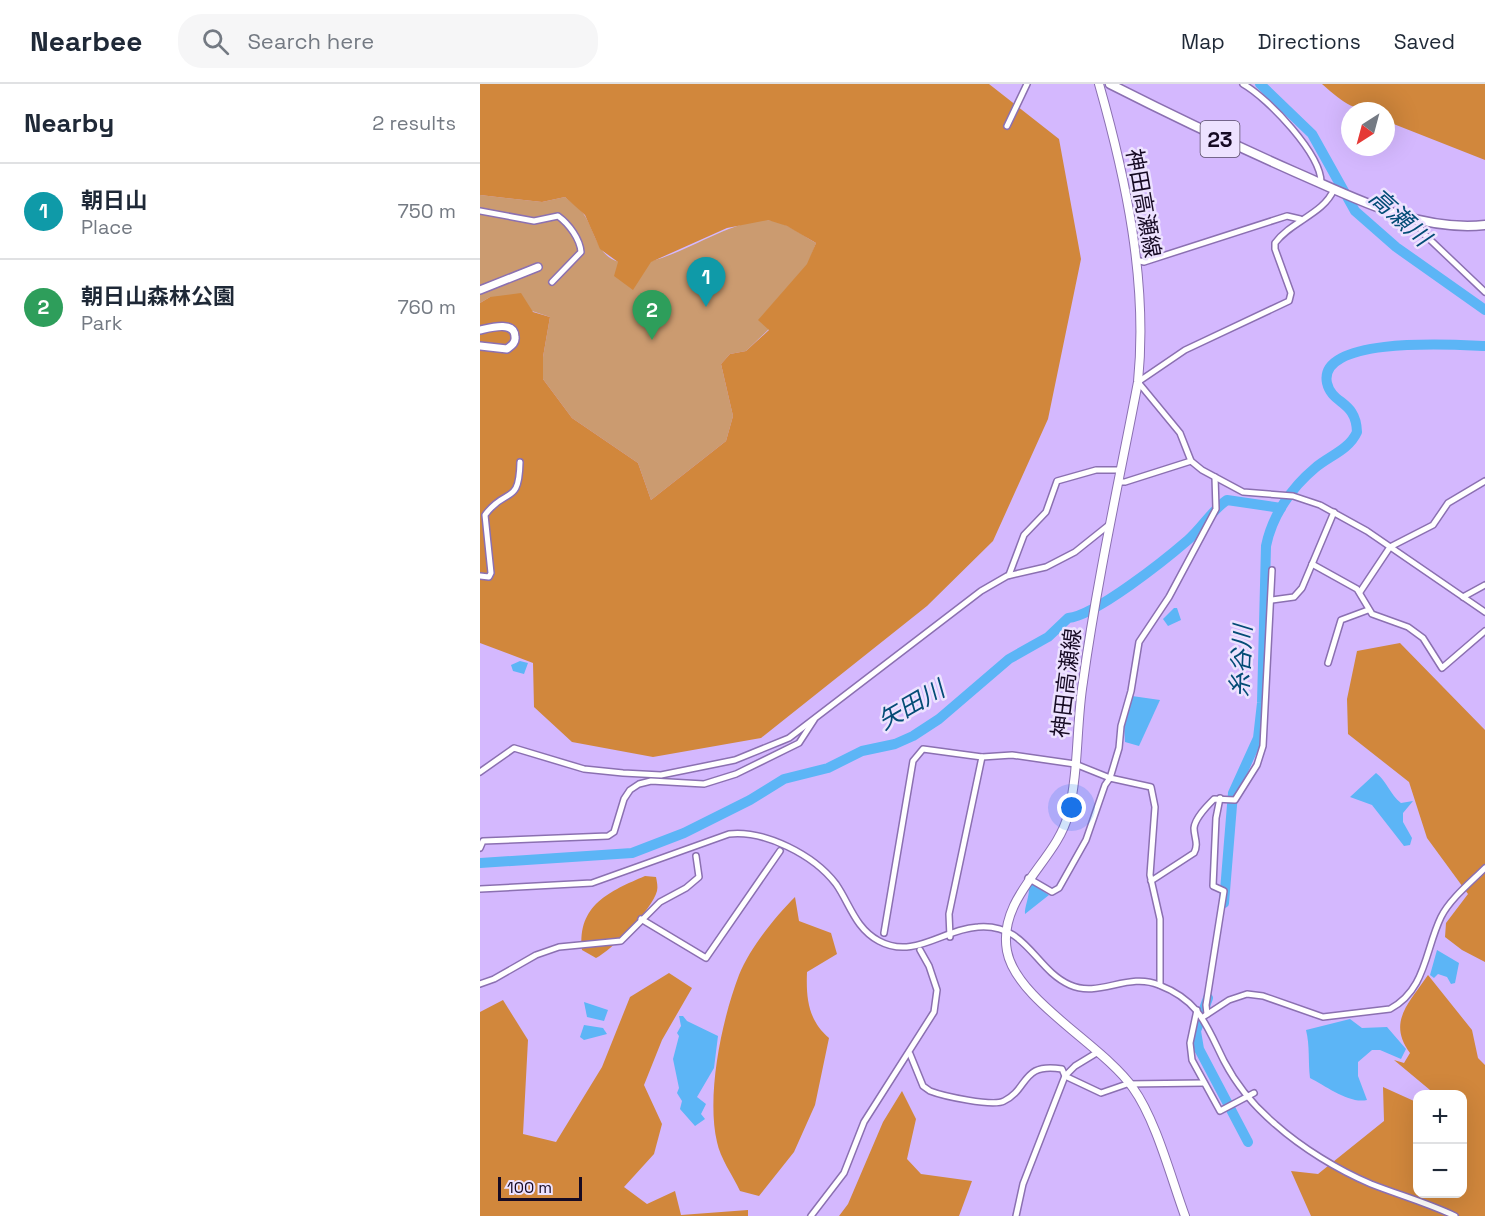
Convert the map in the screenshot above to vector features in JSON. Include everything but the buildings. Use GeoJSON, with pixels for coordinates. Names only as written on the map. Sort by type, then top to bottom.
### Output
{"type":"FeatureCollection","features":[{"type":"Feature","properties":{"kind":"main road","name":"神田高瀬線"},"geometry":{"type":"LineString","coordinates":[[1099,84],[1115,141],[1136,260],[1140,362],[1138,382],[1082,684],[1075,764],[1067,818],[1058,839],[1028,878],[1017,898],[1006,932],[1006,950],[1020,981],[1130,1084],[1146,1110],[1185,1216]]}},
{"type":"Feature","properties":{"kind":"main road","name":"23"},"geometry":{"type":"LineString","coordinates":[[1110,84],[1199,130],[1334,189],[1417,220],[1449,226],[1485,225]]}},
{"type":"Feature","properties":{"kind":"street"},"geometry":{"type":"LineString","coordinates":[[1007,126],[1028,84]]}},
{"type":"Feature","properties":{"kind":"street"},"geometry":{"type":"LineString","coordinates":[[1243,84],[1276,114],[1306,148],[1322,172],[1321,183]]}},
{"type":"Feature","properties":{"kind":"street"},"geometry":{"type":"LineString","coordinates":[[1334,189],[1327,202],[1300,219],[1277,240],[1274,246],[1291,293],[1289,301],[1185,350],[1138,382],[1180,433],[1191,461],[1215,477],[1243,492],[1296,496],[1334,512],[1485,612]]}},
{"type":"Feature","properties":{"kind":"street"},"geometry":{"type":"LineString","coordinates":[[480,211],[534,221],[558,216],[564,220],[580,243],[581,252],[552,282]]}},
{"type":"Feature","properties":{"kind":"street"},"geometry":{"type":"LineString","coordinates":[[1136,260],[1144,262],[1287,216],[1300,219]]}},
{"type":"Feature","properties":{"kind":"street"},"geometry":{"type":"LineString","coordinates":[[1417,220],[1422,232],[1485,292]]}},
{"type":"Feature","properties":{"kind":"street"},"geometry":{"type":"LineString","coordinates":[[480,291],[538,267]]}},
{"type":"Feature","properties":{"kind":"street"},"geometry":{"type":"LineString","coordinates":[[480,330],[507,327],[513,331],[515,337],[514,343],[507,349],[480,346]]}},
{"type":"Feature","properties":{"kind":"street"},"geometry":{"type":"LineString","coordinates":[[1119,482],[1191,461]]}},
{"type":"Feature","properties":{"kind":"street"},"geometry":{"type":"LineString","coordinates":[[480,576],[489,577],[491,573],[485,514],[494,504],[516,491],[520,482],[520,462]]}},
{"type":"Feature","properties":{"kind":"street"},"geometry":{"type":"LineString","coordinates":[[1009,575],[1024,535],[1046,512],[1057,481],[1096,470],[1121,470]]}},
{"type":"Feature","properties":{"kind":"street"},"geometry":{"type":"LineString","coordinates":[[1028,878],[1048,890],[1056,891],[1086,840],[1119,748],[1121,726],[1131,691],[1139,642],[1168,597],[1216,509],[1215,477]]}},
{"type":"Feature","properties":{"kind":"street"},"geometry":{"type":"LineString","coordinates":[[1360,592],[1390,547],[1433,525],[1449,503],[1485,481]]}},
{"type":"Feature","properties":{"kind":"street"},"geometry":{"type":"LineString","coordinates":[[1272,600],[1294,597],[1302,588],[1334,512]]}},
{"type":"Feature","properties":{"kind":"street"},"geometry":{"type":"LineString","coordinates":[[480,772],[514,748],[584,769],[661,775],[686,771],[770,748],[815,719],[981,591],[1009,575],[1046,567],[1075,552],[1111,523]]}},
{"type":"Feature","properties":{"kind":"street"},"geometry":{"type":"LineString","coordinates":[[1312,564],[1360,592],[1368,610],[1408,627],[1423,638],[1442,668],[1485,631]]}},
{"type":"Feature","properties":{"kind":"street"},"geometry":{"type":"LineString","coordinates":[[1151,881],[1194,853],[1197,848],[1196,823],[1214,798],[1231,799],[1262,756],[1272,570]]}},
{"type":"Feature","properties":{"kind":"street"},"geometry":{"type":"LineString","coordinates":[[1463,597],[1485,585]]}},
{"type":"Feature","properties":{"kind":"street"},"geometry":{"type":"LineString","coordinates":[[1328,663],[1341,620],[1368,610]]}},
{"type":"Feature","properties":{"kind":"street"},"geometry":{"type":"LineString","coordinates":[[481,846],[483,841],[608,836],[614,832],[624,799],[630,790],[639,784],[651,781],[704,784],[736,774],[799,743],[815,719]]}},
{"type":"Feature","properties":{"kind":"street"},"geometry":{"type":"LineString","coordinates":[[884,933],[913,761],[923,749],[982,757],[1012,755],[1075,764],[1110,778],[1151,787],[1155,807],[1151,839],[1151,881],[1160,919],[1160,985]]}},
{"type":"Feature","properties":{"kind":"street"},"geometry":{"type":"LineString","coordinates":[[950,936],[949,914],[982,757]]}},
{"type":"Feature","properties":{"kind":"street"},"geometry":{"type":"LineString","coordinates":[[1220,798],[1216,818],[1217,888],[1224,891],[1205,1016],[1224,1061],[1251,1094],[1260,1110],[1291,1137],[1344,1171],[1455,1216]]}},
{"type":"Feature","properties":{"kind":"street"},"geometry":{"type":"LineString","coordinates":[[480,889],[592,883],[717,837],[729,834],[751,834],[803,856],[827,874],[843,895],[859,924],[878,941],[909,948],[950,936],[970,927],[987,926],[1022,940],[1069,985],[1092,988],[1129,980],[1143,980],[1160,985],[1205,1016]]}},
{"type":"Feature","properties":{"kind":"street"},"geometry":{"type":"LineString","coordinates":[[641,919],[706,958],[780,851]]}},
{"type":"Feature","properties":{"kind":"street"},"geometry":{"type":"LineString","coordinates":[[480,984],[494,979],[536,955],[559,947],[621,941],[660,902],[686,888],[699,877],[696,856]]}},
{"type":"Feature","properties":{"kind":"street"},"geometry":{"type":"LineString","coordinates":[[1205,1016],[1235,997],[1247,994],[1263,996],[1323,1017],[1389,1009],[1399,1004],[1413,990],[1441,917],[1485,868]]}},
{"type":"Feature","properties":{"kind":"street"},"geometry":{"type":"LineString","coordinates":[[811,1216],[844,1173],[864,1122],[910,1054],[934,1012],[937,998],[934,978],[920,950]]}},
{"type":"Feature","properties":{"kind":"street"},"geometry":{"type":"LineString","coordinates":[[1197,1010],[1190,1043],[1192,1060],[1220,1111],[1251,1094]]}},
{"type":"Feature","properties":{"kind":"street"},"geometry":{"type":"LineString","coordinates":[[1016,1216],[1023,1184],[1065,1076],[1098,1052]]}},
{"type":"Feature","properties":{"kind":"street"},"geometry":{"type":"LineString","coordinates":[[910,1054],[923,1086],[930,1091],[991,1104],[1007,1099],[1023,1080],[1041,1068],[1062,1069],[1065,1076],[1101,1093],[1130,1084],[1204,1083]]}},
{"type":"Feature","properties":{"kind":"shaded area"},"geometry":{"type":"Polygon","coordinates":[[[480,84],[989,84],[1059,139],[1081,259],[1048,419],[993,541],[927,606],[761,738],[653,757],[572,742],[534,707],[533,663],[480,643],[480,303],[490,297],[521,293],[533,312],[550,317],[543,357],[543,379],[572,418],[638,463],[651,500],[726,441],[733,416],[721,364],[730,354],[746,351],[769,330],[758,320],[807,264],[816,243],[787,226],[768,220],[727,228],[651,262],[633,290],[614,276],[618,262],[600,249],[585,215],[565,197],[542,202],[480,195],[480,84]]]}},
{"type":"Feature","properties":{"kind":"shaded area"},"geometry":{"type":"Polygon","coordinates":[[[1322,84],[1485,84],[1485,160],[1395,125],[1395,102],[1346,102],[1322,84]]]}},
{"type":"Feature","properties":{"kind":"shaded area"},"geometry":{"type":"Polygon","coordinates":[[[480,195],[542,202],[565,197],[583,213],[601,249],[606,255],[619,262],[635,264],[653,261],[730,229],[767,220],[786,225],[816,243],[808,264],[759,320],[769,329],[746,351],[730,354],[721,364],[733,416],[726,441],[651,500],[638,463],[572,418],[543,379],[543,357],[550,317],[490,297],[480,303],[480,195]]]}},
{"type":"Feature","properties":{"kind":"shaded area"},"geometry":{"type":"Polygon","coordinates":[[[1400,643],[1485,730],[1485,962],[1462,950],[1445,937],[1446,923],[1468,894],[1427,838],[1409,782],[1348,734],[1347,699],[1357,651],[1400,643]]]}},
{"type":"Feature","properties":{"kind":"shaded area"},"geometry":{"type":"Polygon","coordinates":[[[645,876],[656,877],[657,889],[654,899],[640,918],[621,938],[596,958],[582,950],[585,922],[598,902],[608,894],[645,876]]]}},
{"type":"Feature","properties":{"kind":"shaded area"},"geometry":{"type":"Polygon","coordinates":[[[795,897],[799,921],[831,933],[837,954],[807,972],[810,1008],[817,1024],[829,1038],[815,1105],[794,1152],[759,1196],[740,1191],[721,1154],[714,1123],[715,1080],[727,1013],[739,975],[764,933],[795,897]]]}},
{"type":"Feature","properties":{"kind":"shaded area"},"geometry":{"type":"Polygon","coordinates":[[[669,973],[692,988],[662,1040],[644,1085],[662,1124],[654,1154],[624,1187],[647,1204],[675,1191],[681,1215],[748,1210],[748,1216],[480,1216],[480,1012],[503,1000],[528,1040],[523,1134],[556,1142],[602,1067],[630,997],[669,973]]]}},
{"type":"Feature","properties":{"kind":"shaded area"},"geometry":{"type":"Polygon","coordinates":[[[1428,975],[1472,1030],[1478,1058],[1485,1065],[1485,1216],[1311,1216],[1291,1171],[1318,1174],[1384,1121],[1383,1087],[1413,1101],[1413,1198],[1467,1198],[1467,1090],[1430,1090],[1394,1060],[1404,1063],[1410,1053],[1400,1032],[1403,1013],[1428,975]]]}},
{"type":"Feature","properties":{"kind":"shaded area"},"geometry":{"type":"Polygon","coordinates":[[[902,1091],[916,1119],[907,1159],[921,1174],[972,1181],[959,1216],[839,1216],[848,1204],[883,1122],[902,1091]]]}},
{"type":"Feature","properties":{"kind":"water"},"geometry":{"type":"Polygon","coordinates":[[[1174,608],[1177,608],[1181,620],[1168,626],[1163,619],[1174,608]]]}},
{"type":"Feature","properties":{"kind":"water"},"geometry":{"type":"Polygon","coordinates":[[[520,661],[528,663],[524,674],[513,671],[511,665],[520,661]]]}},
{"type":"Feature","properties":{"kind":"water"},"geometry":{"type":"Polygon","coordinates":[[[1132,696],[1160,700],[1139,746],[1125,742],[1124,726],[1132,696]]]}},
{"type":"Feature","properties":{"kind":"water"},"geometry":{"type":"Polygon","coordinates":[[[1376,773],[1401,803],[1413,801],[1403,813],[1403,822],[1412,838],[1410,845],[1404,846],[1372,805],[1350,797],[1376,773]]]}},
{"type":"Feature","properties":{"kind":"water"},"geometry":{"type":"Polygon","coordinates":[[[1029,885],[1034,885],[1049,895],[1025,914],[1029,893],[1029,885]]]}},
{"type":"Feature","properties":{"kind":"water"},"geometry":{"type":"Polygon","coordinates":[[[1437,950],[1459,963],[1455,983],[1451,984],[1447,977],[1438,974],[1434,978],[1430,975],[1437,950]]]}},
{"type":"Feature","properties":{"kind":"water"},"geometry":{"type":"Polygon","coordinates":[[[584,1002],[608,1010],[604,1021],[587,1017],[584,1002]]]}},
{"type":"Feature","properties":{"kind":"water"},"geometry":{"type":"Polygon","coordinates":[[[679,1016],[683,1016],[687,1021],[718,1036],[714,1068],[697,1097],[706,1104],[701,1114],[705,1119],[695,1126],[680,1109],[682,1101],[677,1093],[679,1088],[673,1059],[679,1036],[677,1033],[681,1026],[679,1016]]]}},
{"type":"Feature","properties":{"kind":"water"},"geometry":{"type":"Polygon","coordinates":[[[1350,1019],[1362,1028],[1387,1027],[1406,1049],[1401,1059],[1380,1050],[1372,1050],[1358,1062],[1358,1076],[1367,1100],[1360,1101],[1345,1097],[1310,1078],[1306,1030],[1350,1019]]]}},
{"type":"Feature","properties":{"kind":"water"},"geometry":{"type":"Polygon","coordinates":[[[584,1025],[603,1028],[607,1034],[584,1040],[580,1037],[584,1025]]]}},
{"type":"Feature","properties":{"kind":"waterway","name":"高瀬川"},"geometry":{"type":"LineString","coordinates":[[1260,84],[1312,134],[1355,211],[1396,247],[1485,310]]}},
{"type":"Feature","properties":{"kind":"waterway","name":"糸谷川"},"geometry":{"type":"LineString","coordinates":[[1224,903],[1233,793],[1258,738],[1262,703],[1266,546],[1269,535],[1278,513],[1298,484],[1315,468],[1349,444],[1357,432],[1353,414],[1334,395],[1327,383],[1330,368],[1344,357],[1365,350],[1392,346],[1485,346]]}},
{"type":"Feature","properties":{"kind":"waterway","name":"矢田川"},"geometry":{"type":"LineString","coordinates":[[480,863],[632,853],[684,833],[750,800],[784,779],[828,768],[862,751],[895,744],[913,736],[939,719],[1009,659],[1048,637],[1068,618],[1095,608],[1147,573],[1188,540],[1227,500],[1281,508]]}},
{"type":"Feature","properties":{"kind":"waterway","name":"糸谷川"},"geometry":{"type":"LineString","coordinates":[[1208,998],[1196,1031],[1199,1049],[1248,1142]]}},
{"type":"Feature","properties":{"kind":"place","name":"朝日山"},"geometry":{"type":"Point","coordinates":[706,307]}},
{"type":"Feature","properties":{"kind":"place","name":"朝日山森林公園"},"geometry":{"type":"Point","coordinates":[652,340]}}]}
